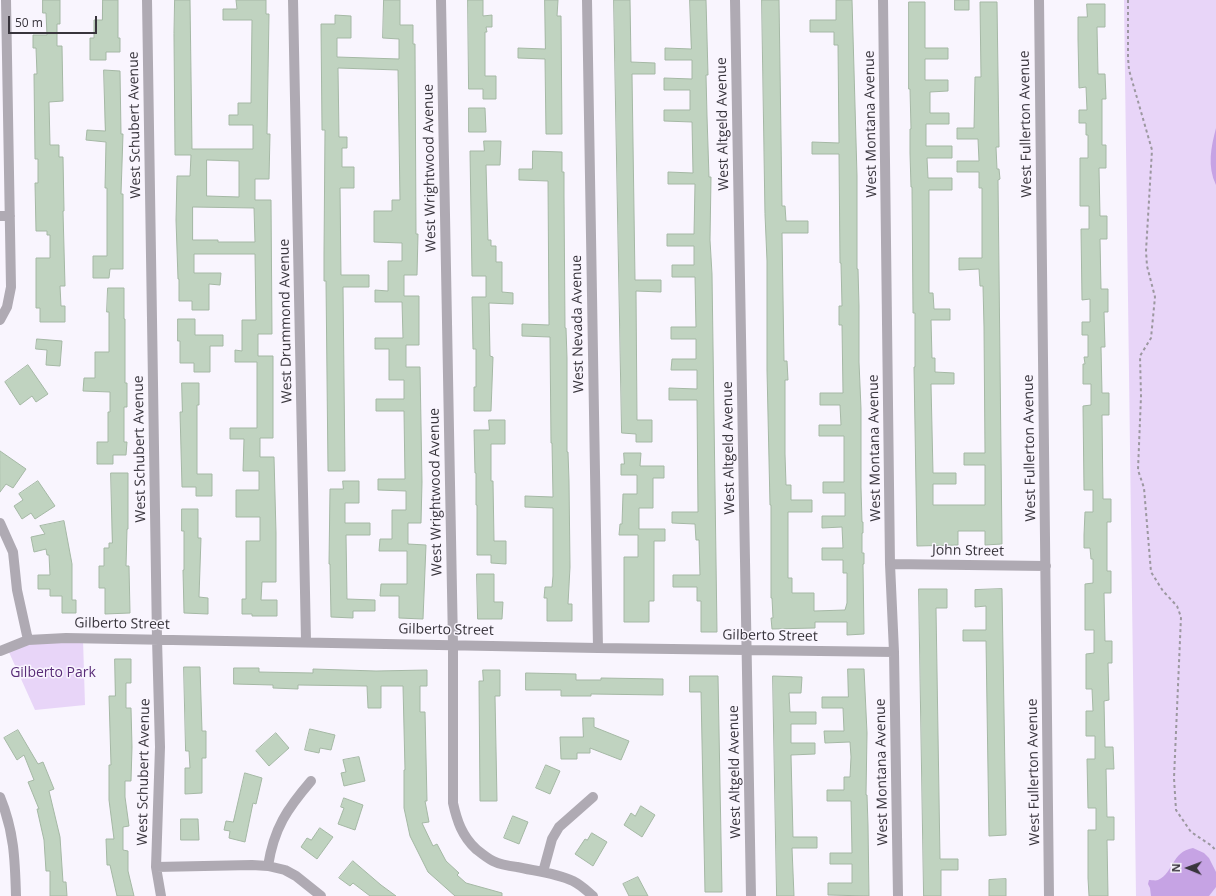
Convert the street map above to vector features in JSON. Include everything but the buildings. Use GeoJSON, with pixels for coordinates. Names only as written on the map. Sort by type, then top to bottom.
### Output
{"type":"FeatureCollection","features":[{"type":"Feature","properties":{"kind":"street"},"geometry":{"type":"LineString","coordinates":[[0,320],[7,307],[11,287],[11,250],[5,216],[6,0]]}},
{"type":"Feature","properties":{"kind":"street","name":"West Schubert Avenue"},"geometry":{"type":"LineString","coordinates":[[147,0],[160,747],[156,867],[161,896]]}},
{"type":"Feature","properties":{"kind":"street","name":"West Drummond Avenue"},"geometry":{"type":"LineString","coordinates":[[293,0],[306,641]]}},
{"type":"Feature","properties":{"kind":"street","name":"West Wrightwood Avenue"},"geometry":{"type":"LineString","coordinates":[[440,0],[453,644],[454,803],[459,824],[470,844],[486,857],[494,862],[543,872],[574,882],[593,896]]}},
{"type":"Feature","properties":{"kind":"street","name":"West Nevada Avenue"},"geometry":{"type":"LineString","coordinates":[[587,0],[598,648]]}},
{"type":"Feature","properties":{"kind":"street","name":"West Altgeld Avenue"},"geometry":{"type":"LineString","coordinates":[[735,0],[751,896]]}},
{"type":"Feature","properties":{"kind":"street","name":"West Montana Avenue"},"geometry":{"type":"LineString","coordinates":[[883,0],[890,564],[894,652],[898,896]]}},
{"type":"Feature","properties":{"kind":"street","name":"West Fullerton Avenue"},"geometry":{"type":"LineString","coordinates":[[1039,0],[1050,896]]}},
{"type":"Feature","properties":{"kind":"street"},"geometry":{"type":"LineString","coordinates":[[0,523],[13,552],[17,590],[28,640]]}},
{"type":"Feature","properties":{"kind":"street","name":"John Street"},"geometry":{"type":"LineString","coordinates":[[890,564],[1046,566]]}},
{"type":"Feature","properties":{"kind":"street","name":"Gilberto Street"},"geometry":{"type":"LineString","coordinates":[[0,651],[28,640],[66,638],[894,652]]}},
{"type":"Feature","properties":{"kind":"street"},"geometry":{"type":"LineString","coordinates":[[268,866],[270,850],[278,828],[291,804],[311,781]]}},
{"type":"Feature","properties":{"kind":"street"},"geometry":{"type":"LineString","coordinates":[[0,797],[8,820],[14,846],[16,896]]}},
{"type":"Feature","properties":{"kind":"street"},"geometry":{"type":"LineString","coordinates":[[543,872],[552,839],[559,827],[593,797]]}},
{"type":"Feature","properties":{"kind":"street"},"geometry":{"type":"LineString","coordinates":[[156,867],[268,866],[285,870],[296,876],[321,896]]}},
{"type":"Feature","properties":{"kind":"path"},"geometry":{"type":"LineString","coordinates":[[1128,0],[1129,70],[1152,150],[1146,251],[1147,266],[1154,297],[1151,338],[1140,356],[1141,396],[1138,470],[1144,488],[1151,572],[1162,591],[1177,606],[1181,617],[1174,778],[1176,810],[1191,832],[1212,846],[1216,851]]}},
{"type":"Feature","properties":{"kind":"green space"},"geometry":{"type":"Polygon","coordinates":[[[1124,0],[1216,0],[1216,896],[1136,896],[1124,0]]]}},
{"type":"Feature","properties":{"kind":"green space","name":"Gilberto Park"},"geometry":{"type":"Polygon","coordinates":[[[83,639],[85,705],[35,710],[8,650],[29,642],[83,639]]]}},
{"type":"Feature","properties":{"kind":"shaded area"},"geometry":{"type":"Polygon","coordinates":[[[1216,128],[1216,185],[1213,178],[1211,164],[1211,149],[1216,128]]]}},
{"type":"Feature","properties":{"kind":"shaded area"},"geometry":{"type":"Polygon","coordinates":[[[1193,848],[1204,853],[1209,858],[1216,872],[1216,887],[1209,896],[1151,896],[1148,884],[1149,880],[1157,880],[1163,877],[1180,854],[1193,848]]]}}]}
